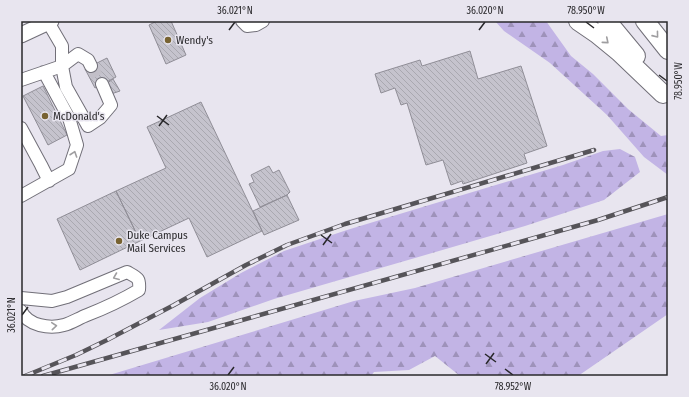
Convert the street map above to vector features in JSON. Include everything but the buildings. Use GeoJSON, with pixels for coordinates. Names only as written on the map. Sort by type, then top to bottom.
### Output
{"type":"FeatureCollection","features":[{"type":"Feature","properties":{"kind":"highway"},"geometry":{"type":"LineString","coordinates":[[578,21],[619,52],[665,97]]}},
{"type":"Feature","properties":{"kind":"highway"},"geometry":{"type":"LineString","coordinates":[[607,21],[637,58],[665,97]]}},
{"type":"Feature","properties":{"kind":"highway"},"geometry":{"type":"LineString","coordinates":[[645,21],[668,50]]}},
{"type":"Feature","properties":{"kind":"main road"},"geometry":{"type":"LineString","coordinates":[[21,36],[49,22]]}},
{"type":"Feature","properties":{"kind":"lane"},"geometry":{"type":"LineString","coordinates":[[242,21],[246,26],[256,25],[263,21]]}},
{"type":"Feature","properties":{"kind":"lane"},"geometry":{"type":"LineString","coordinates":[[49,22],[62,46],[62,66],[66,87],[88,126],[100,118],[111,105],[102,84]]}},
{"type":"Feature","properties":{"kind":"lane"},"geometry":{"type":"LineString","coordinates":[[21,80],[62,66],[78,54],[88,60],[91,66]]}},
{"type":"Feature","properties":{"kind":"lane"},"geometry":{"type":"LineString","coordinates":[[21,196],[69,169],[77,145],[69,118],[44,72]]}},
{"type":"Feature","properties":{"kind":"lane"},"geometry":{"type":"LineString","coordinates":[[21,128],[49,181]]}},
{"type":"Feature","properties":{"kind":"lane"},"geometry":{"type":"LineString","coordinates":[[21,298],[52,301],[67,297],[127,272],[137,277],[140,282],[139,290],[123,300],[64,325],[45,327],[33,323],[22,314],[21,311]]}},
{"type":"Feature","properties":{"kind":"green space"},"geometry":{"type":"Polygon","coordinates":[[[495,21],[546,21],[571,56],[593,74],[628,109],[661,136],[668,135],[668,175],[644,157],[607,115],[550,63],[504,31],[495,21]]]}},
{"type":"Feature","properties":{"kind":"green space"},"geometry":{"type":"Polygon","coordinates":[[[620,149],[635,157],[640,172],[604,200],[525,226],[274,299],[208,322],[159,330],[200,298],[241,273],[284,251],[347,230],[563,165],[603,151],[620,149]]]}},
{"type":"Feature","properties":{"kind":"green space"},"geometry":{"type":"Polygon","coordinates":[[[668,214],[668,314],[578,376],[460,376],[435,356],[409,370],[374,372],[371,376],[106,376],[354,301],[415,288],[668,214]]]}},
{"type":"Feature","properties":{"kind":"tunnel"},"geometry":{"type":"LineString","coordinates":[[91,66],[102,84]]}},
{"type":"Feature","properties":{"kind":"railway"},"geometry":{"type":"LineString","coordinates":[[25,376],[76,355],[107,340],[246,265],[287,245],[345,224],[594,150]]}},
{"type":"Feature","properties":{"kind":"railway"},"geometry":{"type":"LineString","coordinates":[[43,376],[598,220],[668,197]]}},
{"type":"Feature","properties":{"kind":"place","name":"Wendy's"},"geometry":{"type":"Point","coordinates":[168,40]}},
{"type":"Feature","properties":{"kind":"place","name":"McDonald's"},"geometry":{"type":"Point","coordinates":[45,116]}},
{"type":"Feature","properties":{"kind":"place","name":"Duke Campus Mail Services"},"geometry":{"type":"Point","coordinates":[119,241]}}]}
